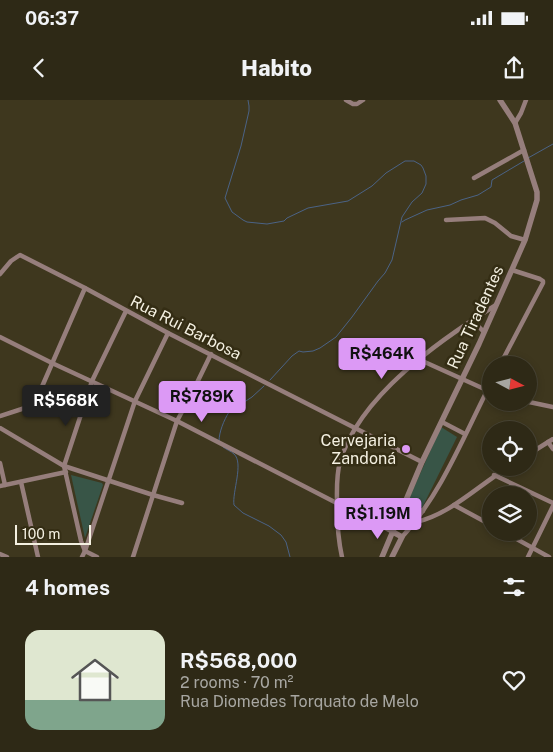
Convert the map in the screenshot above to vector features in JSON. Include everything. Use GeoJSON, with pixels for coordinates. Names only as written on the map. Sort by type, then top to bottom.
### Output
{"type":"FeatureCollection","features":[{"type":"Feature","properties":{"kind":"street"},"geometry":{"type":"LineString","coordinates":[[346,100],[353,104],[363,100]]}},
{"type":"Feature","properties":{"kind":"street"},"geometry":{"type":"LineString","coordinates":[[474,178],[524,150],[515,123],[500,100]]}},
{"type":"Feature","properties":{"kind":"street"},"geometry":{"type":"LineString","coordinates":[[515,123],[526,100]]}},
{"type":"Feature","properties":{"kind":"street","name":"Rua Tiradentes"},"geometry":{"type":"LineString","coordinates":[[382,557],[422,462],[497,304],[525,240],[537,200],[537,192],[524,150]]}},
{"type":"Feature","properties":{"kind":"street"},"geometry":{"type":"LineString","coordinates":[[446,220],[484,218],[495,223],[511,236],[525,240]]}},
{"type":"Feature","properties":{"kind":"street","name":"Rua Rui Barbosa"},"geometry":{"type":"LineString","coordinates":[[0,274],[11,261],[20,255],[168,333],[422,462]]}},
{"type":"Feature","properties":{"kind":"street"},"geometry":{"type":"LineString","coordinates":[[505,356],[543,281],[512,270]]}},
{"type":"Feature","properties":{"kind":"street"},"geometry":{"type":"LineString","coordinates":[[34,405],[85,288]]}},
{"type":"Feature","properties":{"kind":"street"},"geometry":{"type":"LineString","coordinates":[[342,557],[337,526],[336,491],[340,463],[356,427],[372,405],[418,359],[448,336],[497,304]]}},
{"type":"Feature","properties":{"kind":"street"},"geometry":{"type":"LineString","coordinates":[[97,557],[85,551],[81,540],[64,466],[92,382],[126,311]]}},
{"type":"Feature","properties":{"kind":"street"},"geometry":{"type":"LineString","coordinates":[[472,320],[484,332]]}},
{"type":"Feature","properties":{"kind":"street"},"geometry":{"type":"LineString","coordinates":[[82,557],[135,401],[168,333]]}},
{"type":"Feature","properties":{"kind":"street"},"geometry":{"type":"LineString","coordinates":[[0,337],[177,421],[402,537]]}},
{"type":"Feature","properties":{"kind":"street"},"geometry":{"type":"LineString","coordinates":[[133,557],[177,421],[210,354]]}},
{"type":"Feature","properties":{"kind":"street"},"geometry":{"type":"LineString","coordinates":[[418,359],[482,388]]}},
{"type":"Feature","properties":{"kind":"street"},"geometry":{"type":"LineString","coordinates":[[392,557],[402,537],[423,512],[482,404]]}},
{"type":"Feature","properties":{"kind":"street"},"geometry":{"type":"LineString","coordinates":[[538,404],[553,407]]}},
{"type":"Feature","properties":{"kind":"street"},"geometry":{"type":"LineString","coordinates":[[0,416],[34,405],[82,412]]}},
{"type":"Feature","properties":{"kind":"street"},"geometry":{"type":"LineString","coordinates":[[442,422],[465,434]]}},
{"type":"Feature","properties":{"kind":"street"},"geometry":{"type":"LineString","coordinates":[[0,428],[64,466],[182,503]]}},
{"type":"Feature","properties":{"kind":"street"},"geometry":{"type":"LineString","coordinates":[[537,449],[551,440],[553,449]]}},
{"type":"Feature","properties":{"kind":"street"},"geometry":{"type":"LineString","coordinates":[[0,463],[2,486],[66,472]]}},
{"type":"Feature","properties":{"kind":"street"},"geometry":{"type":"LineString","coordinates":[[416,522],[430,518],[454,505],[494,476],[553,504],[528,557]]}},
{"type":"Feature","properties":{"kind":"street"},"geometry":{"type":"LineString","coordinates":[[21,482],[38,557]]}},
{"type":"Feature","properties":{"kind":"street"},"geometry":{"type":"LineString","coordinates":[[405,504],[423,512]]}},
{"type":"Feature","properties":{"kind":"street"},"geometry":{"type":"LineString","coordinates":[[454,505],[482,520]]}},
{"type":"Feature","properties":{"kind":"street"},"geometry":{"type":"LineString","coordinates":[[520,541],[549,557]]}},
{"type":"Feature","properties":{"kind":"street"},"geometry":{"type":"LineString","coordinates":[[0,554],[7,557]]}},
{"type":"Feature","properties":{"kind":"green space"},"geometry":{"type":"Polygon","coordinates":[[[441,427],[457,437],[422,508],[408,501],[441,427]]]}},
{"type":"Feature","properties":{"kind":"green space"},"geometry":{"type":"Polygon","coordinates":[[[71,475],[102,483],[103,485],[85,538],[71,475]]]}},
{"type":"Feature","properties":{"kind":"waterway"},"geometry":{"type":"LineString","coordinates":[[248,100],[249,111],[241,146],[225,198],[232,212],[247,222],[267,224],[284,221],[308,208],[348,201],[372,186],[386,173],[405,161],[414,161],[421,165],[426,176],[426,184],[422,193],[412,202],[402,217],[392,260],[385,273],[352,317],[336,337],[313,351],[299,351],[270,380]]}},
{"type":"Feature","properties":{"kind":"waterway"},"geometry":{"type":"LineString","coordinates":[[528,158],[553,144]]}},
{"type":"Feature","properties":{"kind":"waterway"},"geometry":{"type":"LineString","coordinates":[[402,222],[427,210],[450,205],[478,195],[491,187],[492,180],[524,161]]}},
{"type":"Feature","properties":{"kind":"waterway"},"geometry":{"type":"LineString","coordinates":[[219,441],[222,426],[229,412],[252,397],[264,386]]}},
{"type":"Feature","properties":{"kind":"waterway"},"geometry":{"type":"LineString","coordinates":[[223,447],[237,458],[238,471],[234,505],[243,513],[269,526],[281,535],[286,542],[290,557]]}},
{"type":"Feature","properties":{"kind":"place","name":"Cervejaria Zandoná"},"geometry":{"type":"Point","coordinates":[406,449]}}]}
